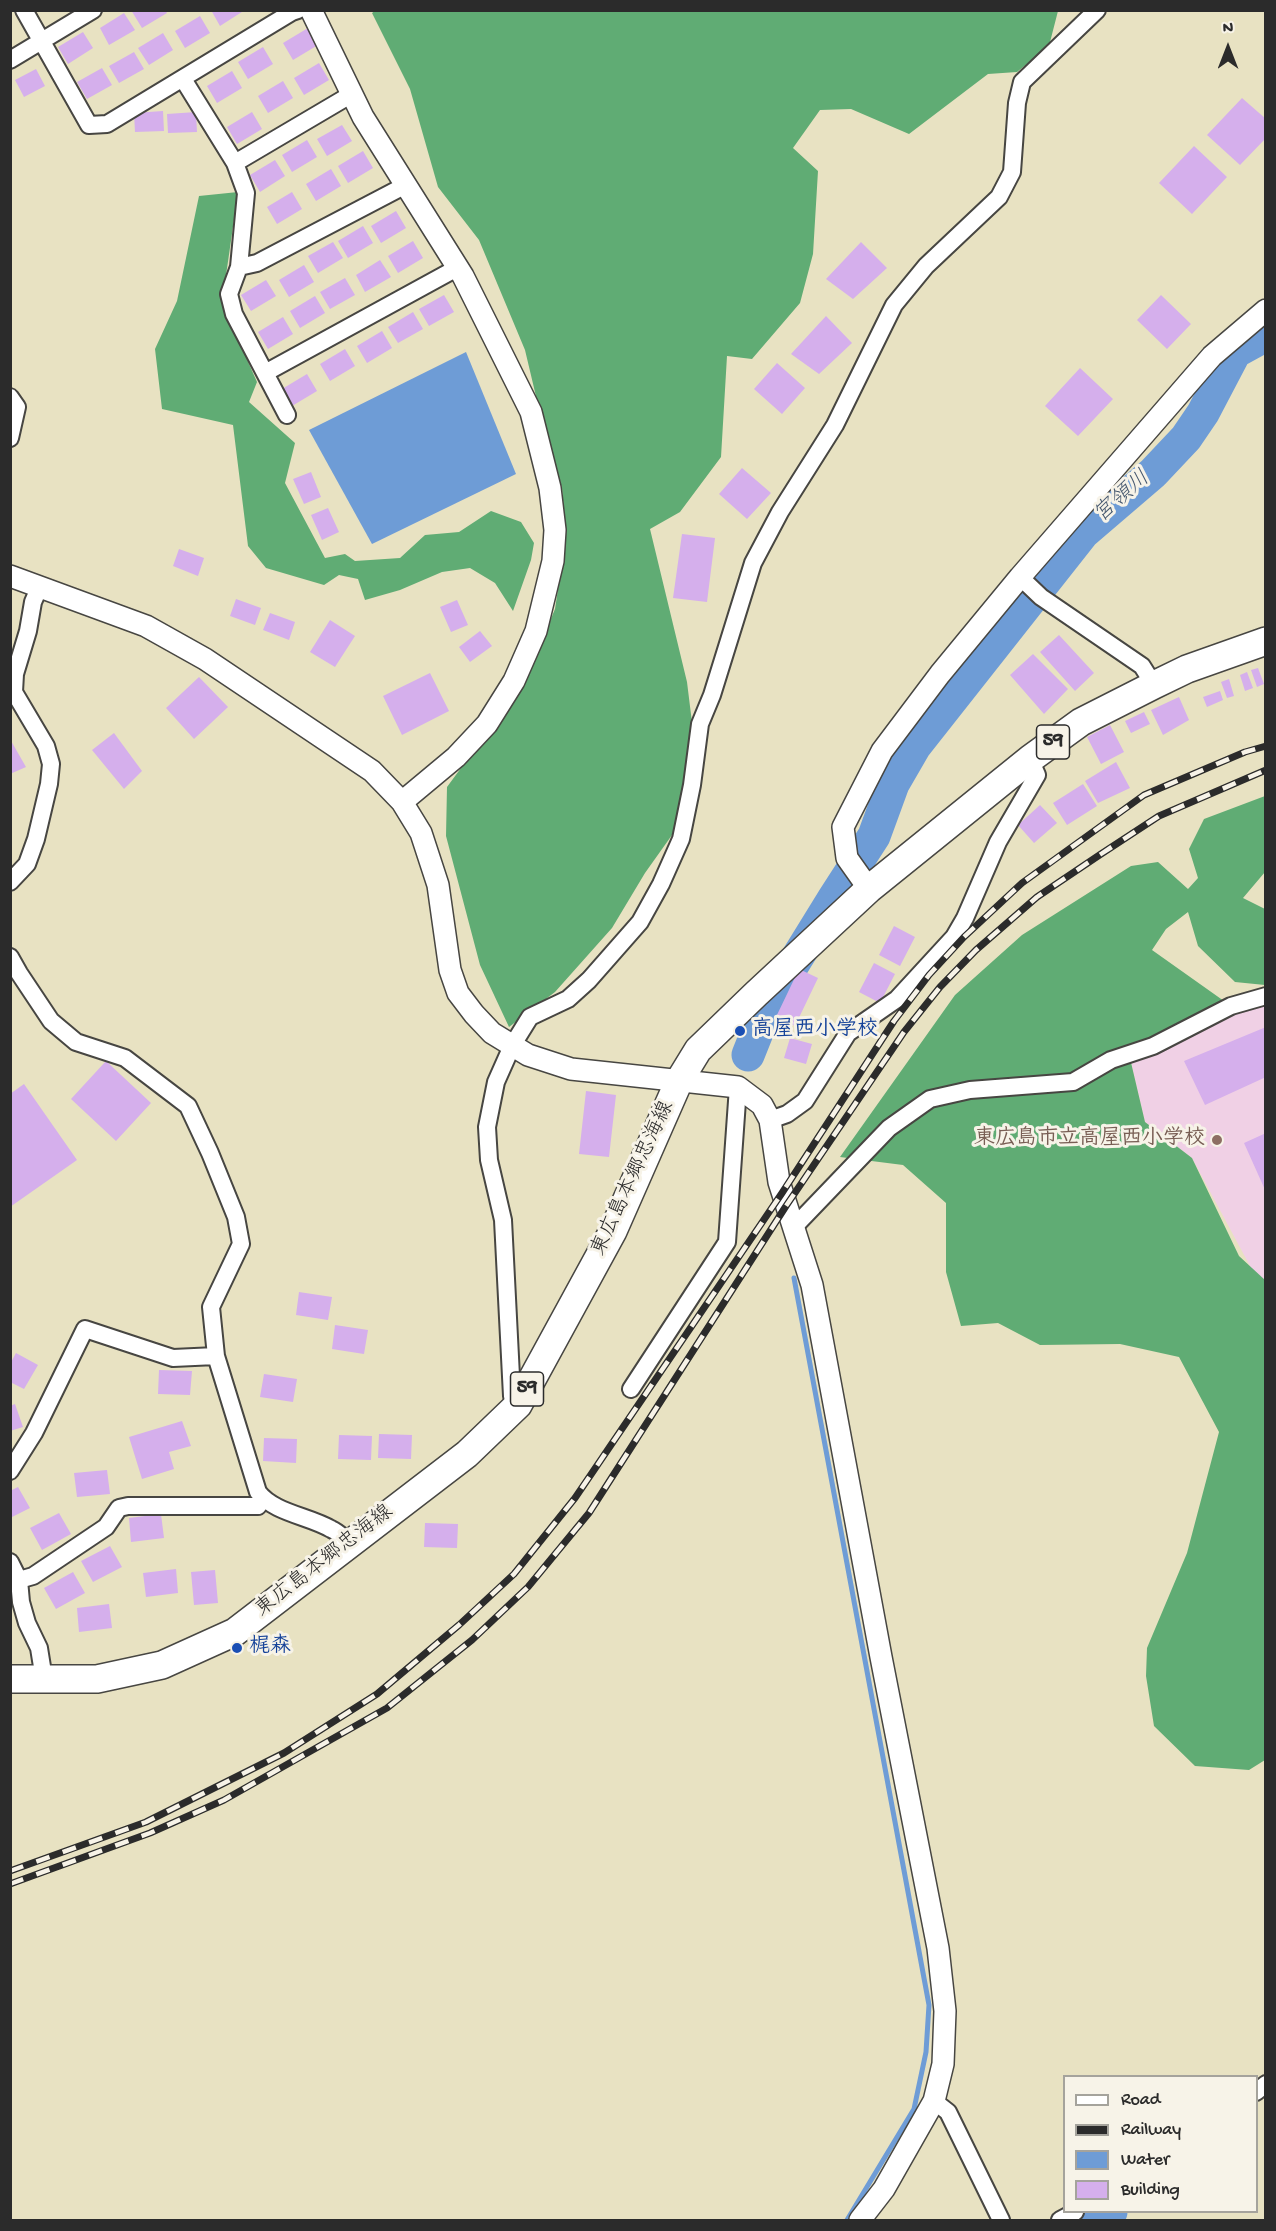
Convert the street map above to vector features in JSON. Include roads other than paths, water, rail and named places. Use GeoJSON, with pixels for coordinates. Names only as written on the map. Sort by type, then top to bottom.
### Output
{"type":"FeatureCollection","features":[{"type":"Feature","properties":{"kind":"main road","name":"東広島本郷忠海線"},"geometry":{"type":"LineString","coordinates":[[10,1679],[97,1679],[162,1665],[235,1632],[467,1454],[518,1405],[613,1231],[679,1081],[698,1050],[869,889],[1029,759],[1081,722],[1154,685],[1187,669],[1266,641]]}},
{"type":"Feature","properties":{"kind":"street"},"geometry":{"type":"LineString","coordinates":[[24,10],[40,42],[89,125],[107,124],[298,10]]}},
{"type":"Feature","properties":{"kind":"street"},"geometry":{"type":"LineString","coordinates":[[10,60],[93,10]]}},
{"type":"Feature","properties":{"kind":"street"},"geometry":{"type":"LineString","coordinates":[[311,10],[363,117],[463,276],[531,412],[550,488],[555,530],[553,561],[536,631],[514,681],[487,724],[456,758],[402,802]]}},
{"type":"Feature","properties":{"kind":"street"},"geometry":{"type":"LineString","coordinates":[[518,1405],[512,1396],[503,1220],[489,1160],[487,1127],[496,1082],[512,1046],[530,1017],[568,999],[589,980],[640,922],[661,884],[681,839],[692,785],[700,724],[712,695],[753,563],[780,512],[835,425],[894,305],[926,266],[999,196],[1012,172],[1017,103],[1022,82],[1097,10]]}},
{"type":"Feature","properties":{"kind":"street"},"geometry":{"type":"LineString","coordinates":[[183,79],[236,163],[246,194],[239,267],[229,294],[234,314],[287,415]]}},
{"type":"Feature","properties":{"kind":"street"},"geometry":{"type":"LineString","coordinates":[[236,163],[352,94]]}},
{"type":"Feature","properties":{"kind":"street"},"geometry":{"type":"LineString","coordinates":[[239,267],[257,263],[406,185]]}},
{"type":"Feature","properties":{"kind":"street"},"geometry":{"type":"LineString","coordinates":[[265,373],[457,268]]}},
{"type":"Feature","properties":{"kind":"street"},"geometry":{"type":"LineString","coordinates":[[869,889],[847,858],[843,826],[882,751],[940,674],[1030,587],[1212,356],[1266,310]]}},
{"type":"Feature","properties":{"kind":"street"},"geometry":{"type":"LineString","coordinates":[[10,397],[17,406],[10,438]]}},
{"type":"Feature","properties":{"kind":"street"},"geometry":{"type":"LineString","coordinates":[[10,576],[146,626],[205,659],[372,771],[402,802],[421,833],[438,885],[450,970],[458,993],[492,1033],[528,1055],[571,1069],[738,1087],[762,1105],[770,1120],[779,1182],[812,1286],[938,1948],[945,2012],[943,2064],[934,2101],[884,2189],[860,2220]]}},
{"type":"Feature","properties":{"kind":"street"},"geometry":{"type":"LineString","coordinates":[[10,882],[27,864],[36,839],[49,784],[51,764],[46,746],[14,692],[15,674],[28,631],[33,602],[40,586]]}},
{"type":"Feature","properties":{"kind":"street"},"geometry":{"type":"LineString","coordinates":[[1030,587],[1142,666],[1154,685]]}},
{"type":"Feature","properties":{"kind":"street"},"geometry":{"type":"LineString","coordinates":[[770,1120],[787,1114],[805,1101],[848,1033],[897,999],[954,937],[965,918],[998,842],[1037,775],[1029,759]]}},
{"type":"Feature","properties":{"kind":"street"},"geometry":{"type":"LineString","coordinates":[[10,957],[51,1022],[75,1042],[125,1058],[188,1106],[236,1217],[241,1244],[211,1307],[216,1356],[258,1492],[263,1499],[331,1529],[350,1543]]}},
{"type":"Feature","properties":{"kind":"street"},"geometry":{"type":"LineString","coordinates":[[794,1227],[889,1128],[930,1099],[970,1090],[1073,1082],[1111,1060],[1153,1046],[1231,1006],[1266,996]]}},
{"type":"Feature","properties":{"kind":"street"},"geometry":{"type":"LineString","coordinates":[[631,1389],[727,1242],[738,1087]]}},
{"type":"Feature","properties":{"kind":"street"},"geometry":{"type":"LineString","coordinates":[[10,1471],[34,1433],[86,1329],[173,1358],[216,1356]]}},
{"type":"Feature","properties":{"kind":"street"},"geometry":{"type":"LineString","coordinates":[[19,1580],[33,1576],[106,1527],[119,1508],[128,1506],[258,1506],[263,1499]]}},
{"type":"Feature","properties":{"kind":"street"},"geometry":{"type":"LineString","coordinates":[[10,1562],[19,1580],[21,1602],[27,1623],[39,1648],[44,1679]]}},
{"type":"Feature","properties":{"kind":"street"},"geometry":{"type":"LineString","coordinates":[[934,2101],[948,2112],[1001,2220]]}},
{"type":"Feature","properties":{"kind":"water"},"geometry":{"type":"Polygon","coordinates":[[[466,352],[516,474],[372,544],[309,430],[466,352]]]}},
{"type":"Feature","properties":{"kind":"waterway","name":"宮領川"},"geometry":{"type":"LineString","coordinates":[[748,1055],[768,1005],[874,836],[893,784],[915,746],[1083,533],[1153,473],[1186,438],[1203,413],[1235,352],[1266,335]]}},
{"type":"Feature","properties":{"kind":"waterway"},"geometry":{"type":"LineString","coordinates":[[794,1278],[929,2005],[926,2052],[914,2109],[847,2220]]}},
{"type":"Feature","properties":{"kind":"waterway"},"geometry":{"type":"LineString","coordinates":[[1095,2220],[1109,2213]]}},
{"type":"Feature","properties":{"kind":"railway"},"geometry":{"type":"LineString","coordinates":[[10,1871],[146,1822],[284,1753],[377,1694],[459,1625],[514,1574],[575,1498],[782,1193],[894,1021],[929,975],[964,937],[1022,883],[1144,795],[1245,752],[1266,746]]}},
{"type":"Feature","properties":{"kind":"railway"},"geometry":{"type":"LineString","coordinates":[[10,1884],[150,1833],[224,1800],[387,1708],[472,1640],[528,1587],[589,1513],[786,1206],[904,1032],[940,987],[976,950],[1037,897],[1101,854],[1159,816],[1266,770]]}},
{"type":"Feature","properties":{"kind":"place","name":"高屋西小学校"},"geometry":{"type":"Point","coordinates":[740,1031]}},
{"type":"Feature","properties":{"kind":"place","name":"東広島市立高屋西小学校"},"geometry":{"type":"Point","coordinates":[1217,1140]}},
{"type":"Feature","properties":{"kind":"place","name":"梶森"},"geometry":{"type":"Point","coordinates":[237,1648]}}]}
